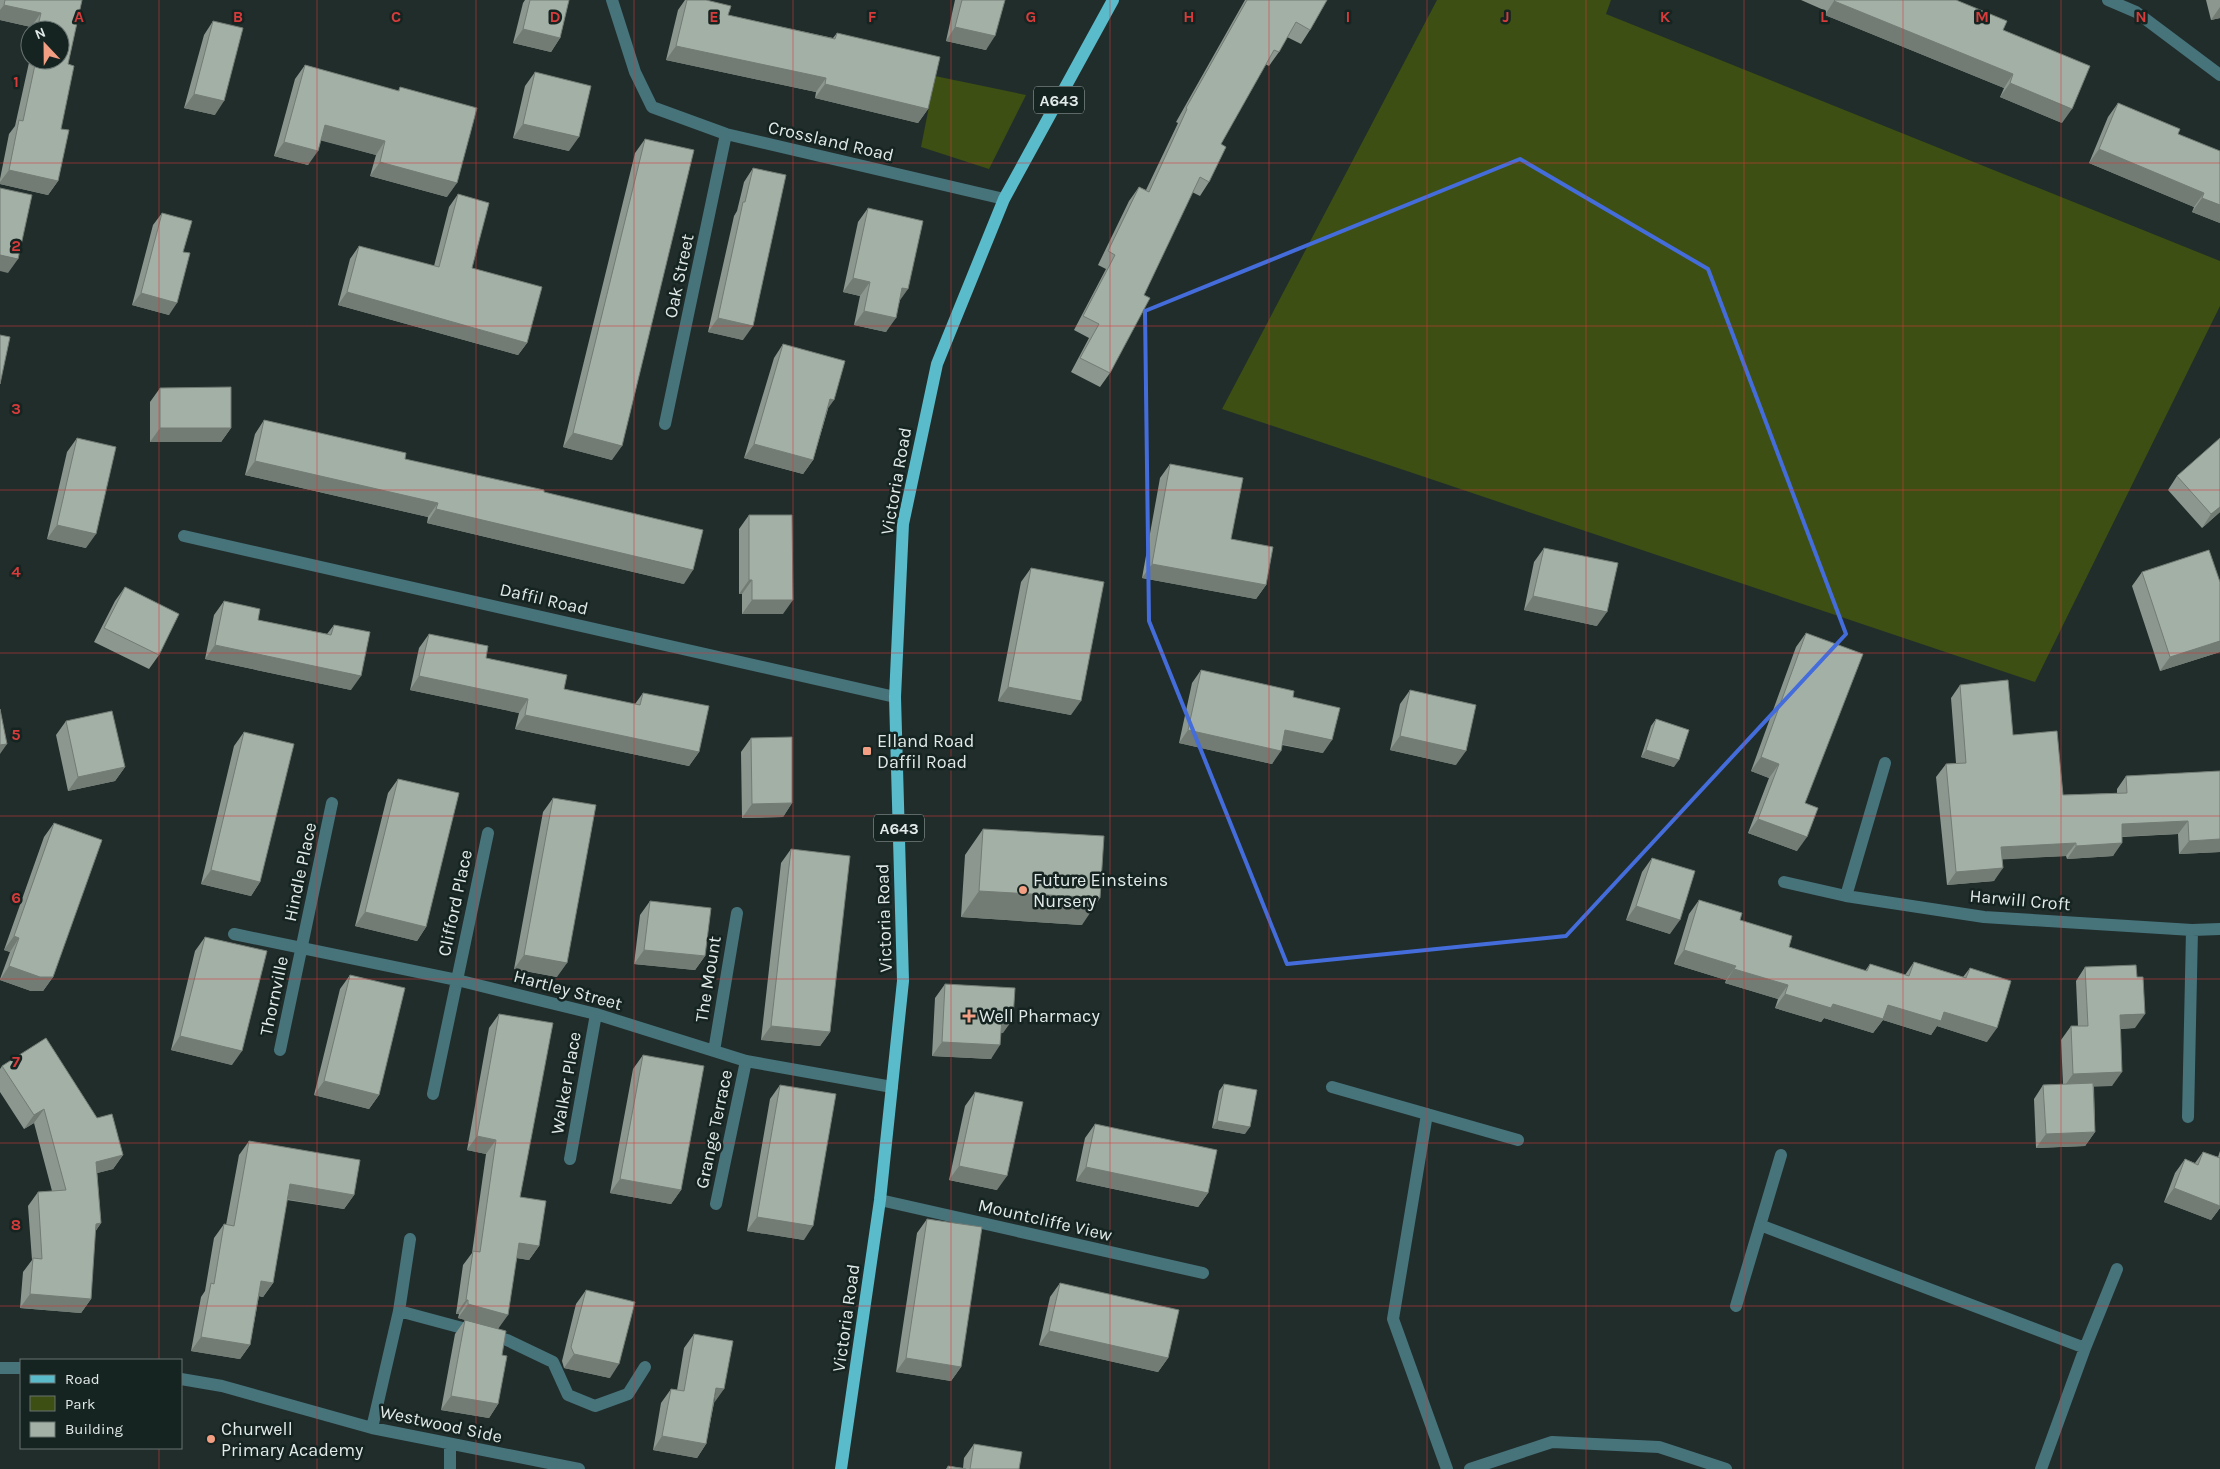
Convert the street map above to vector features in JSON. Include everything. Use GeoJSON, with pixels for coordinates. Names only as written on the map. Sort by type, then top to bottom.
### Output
{"type":"FeatureCollection","features":[{"type":"Feature","properties":{"kind":"main road","name":"A643"},"geometry":{"type":"LineString","coordinates":[[1004,199],[1113,0]]}},
{"type":"Feature","properties":{"kind":"main road","name":"Victoria Road"},"geometry":{"type":"LineString","coordinates":[[841,1469],[880,1200],[903,981],[895,697],[903,524],[937,364],[1004,199]]}},
{"type":"Feature","properties":{"kind":"street","name":"Crossland Road"},"geometry":{"type":"LineString","coordinates":[[612,0],[635,72],[652,107],[726,134],[1004,199]]}},
{"type":"Feature","properties":{"kind":"street"},"geometry":{"type":"LineString","coordinates":[[2108,0],[2136,12],[2220,75]]}},
{"type":"Feature","properties":{"kind":"street","name":"Oak Street"},"geometry":{"type":"LineString","coordinates":[[665,424],[726,134]]}},
{"type":"Feature","properties":{"kind":"street","name":"Daffil Road"},"geometry":{"type":"LineString","coordinates":[[184,536],[895,697]]}},
{"type":"Feature","properties":{"kind":"street"},"geometry":{"type":"LineString","coordinates":[[1846,896],[1885,763]]}},
{"type":"Feature","properties":{"kind":"street","name":"Hindle Place"},"geometry":{"type":"LineString","coordinates":[[302,948],[332,803]]}},
{"type":"Feature","properties":{"kind":"street","name":"Clifford Place"},"geometry":{"type":"LineString","coordinates":[[433,1094],[488,833]]}},
{"type":"Feature","properties":{"kind":"street","name":"Harwill Croft"},"geometry":{"type":"LineString","coordinates":[[1784,882],[1846,896],[1984,917],[2192,930],[2220,929]]}},
{"type":"Feature","properties":{"kind":"street","name":"The Mount"},"geometry":{"type":"LineString","coordinates":[[714,1050],[737,913]]}},
{"type":"Feature","properties":{"kind":"street"},"geometry":{"type":"LineString","coordinates":[[2188,1117],[2192,930]]}},
{"type":"Feature","properties":{"kind":"street","name":"Hartley Street"},"geometry":{"type":"LineString","coordinates":[[234,934],[457,980],[596,1014],[746,1061],[892,1087]]}},
{"type":"Feature","properties":{"kind":"street","name":"Thornville"},"geometry":{"type":"LineString","coordinates":[[280,1050],[302,948]]}},
{"type":"Feature","properties":{"kind":"street","name":"Walker Place"},"geometry":{"type":"LineString","coordinates":[[570,1159],[596,1014]]}},
{"type":"Feature","properties":{"kind":"street","name":"Grange Terrace"},"geometry":{"type":"LineString","coordinates":[[716,1204],[746,1061]]}},
{"type":"Feature","properties":{"kind":"street"},"geometry":{"type":"LineString","coordinates":[[1332,1087],[1518,1140]]}},
{"type":"Feature","properties":{"kind":"street"},"geometry":{"type":"LineString","coordinates":[[1427,1114],[1392,1319],[1447,1469]]}},
{"type":"Feature","properties":{"kind":"street"},"geometry":{"type":"LineString","coordinates":[[1736,1306],[1781,1156]]}},
{"type":"Feature","properties":{"kind":"street","name":"Mountcliffe View"},"geometry":{"type":"LineString","coordinates":[[880,1200],[1203,1273]]}},
{"type":"Feature","properties":{"kind":"street"},"geometry":{"type":"LineString","coordinates":[[1760,1225],[2085,1348]]}},
{"type":"Feature","properties":{"kind":"street"},"geometry":{"type":"LineString","coordinates":[[372,1428],[399,1311],[410,1239]]}},
{"type":"Feature","properties":{"kind":"street"},"geometry":{"type":"LineString","coordinates":[[2041,1469],[2085,1348],[2117,1269]]}},
{"type":"Feature","properties":{"kind":"street"},"geometry":{"type":"LineString","coordinates":[[399,1311],[507,1340],[553,1362],[568,1395],[595,1406],[628,1394],[646,1367]]}},
{"type":"Feature","properties":{"kind":"street"},"geometry":{"type":"LineString","coordinates":[[0,1368],[20,1368]]}},
{"type":"Feature","properties":{"kind":"street","name":"Westwood Side"},"geometry":{"type":"LineString","coordinates":[[182,1379],[222,1386],[372,1428],[450,1445],[579,1469]]}},
{"type":"Feature","properties":{"kind":"street"},"geometry":{"type":"LineString","coordinates":[[1470,1469],[1552,1442],[1659,1446],[1726,1469]]}},
{"type":"Feature","properties":{"kind":"street"},"geometry":{"type":"LineString","coordinates":[[450,1445],[450,1469]]}},
{"type":"Feature","properties":{"kind":"highlighted area"},"geometry":{"type":"Polygon","coordinates":[[[1520,159],[1708,269],[1846,634],[1566,936],[1287,964],[1149,621],[1145,311],[1520,159]]]}},
{"type":"Feature","properties":{"kind":"green space"},"geometry":{"type":"Polygon","coordinates":[[[1437,0],[1611,0],[1606,14],[2220,261],[2220,306],[2035,682],[1222,409],[1437,0]]]}},
{"type":"Feature","properties":{"kind":"green space"},"geometry":{"type":"Polygon","coordinates":[[[935,76],[1026,95],[989,169],[921,147],[935,76]]]}},
{"type":"Feature","properties":{"kind":"building"},"geometry":{"type":"Polygon","coordinates":[[[5,0],[82,0],[70,55],[70,20],[39,20],[41,13],[4,5],[5,0]]]}},
{"type":"Feature","properties":{"kind":"building"},"geometry":{"type":"Polygon","coordinates":[[[530,0],[569,0],[560,38],[523,29],[530,0]]]}},
{"type":"Feature","properties":{"kind":"building"},"geometry":{"type":"Polygon","coordinates":[[[687,0],[706,0],[731,6],[728,15],[835,39],[837,33],[940,57],[928,109],[825,84],[826,78],[676,46],[687,0]]]}},
{"type":"Feature","properties":{"kind":"building"},"geometry":{"type":"Polygon","coordinates":[[[962,0],[1005,0],[995,36],[955,27],[962,0]]]}},
{"type":"Feature","properties":{"kind":"building"},"geometry":{"type":"Polygon","coordinates":[[[1247,0],[1327,0],[1310,30],[1296,22],[1279,52],[1274,50],[1221,144],[1226,147],[1209,182],[1200,177],[1144,295],[1150,298],[1110,373],[1080,358],[1099,324],[1083,316],[1115,255],[1108,251],[1139,187],[1149,192],[1186,108],[1247,0]]]}},
{"type":"Feature","properties":{"kind":"building"},"geometry":{"type":"Polygon","coordinates":[[[1835,0],[1956,0],[2007,21],[2003,30],[2090,66],[2072,109],[2010,83],[2013,74],[1835,0]]]}},
{"type":"Feature","properties":{"kind":"building"},"geometry":{"type":"Polygon","coordinates":[[[213,21],[243,28],[224,101],[194,94],[213,21]]]}},
{"type":"Feature","properties":{"kind":"building"},"geometry":{"type":"Polygon","coordinates":[[[70,65],[74,66],[61,129],[69,130],[58,181],[9,170],[19,120],[23,121],[34,70],[70,70],[70,65]]]}},
{"type":"Feature","properties":{"kind":"building"},"geometry":{"type":"Polygon","coordinates":[[[305,65],[399,91],[400,87],[477,108],[457,183],[380,162],[385,141],[325,125],[318,151],[284,142],[305,65]]]}},
{"type":"Feature","properties":{"kind":"building"},"geometry":{"type":"Polygon","coordinates":[[[535,72],[591,86],[579,137],[523,124],[535,72]]]}},
{"type":"Feature","properties":{"kind":"building"},"geometry":{"type":"Polygon","coordinates":[[[2118,103],[2180,129],[2178,134],[2220,151],[2220,205],[2202,198],[2204,193],[2099,149],[2118,103]]]}},
{"type":"Feature","properties":{"kind":"building"},"geometry":{"type":"Polygon","coordinates":[[[645,139],[694,150],[622,446],[573,433],[645,139]]]}},
{"type":"Feature","properties":{"kind":"building"},"geometry":{"type":"Polygon","coordinates":[[[753,168],[786,175],[753,326],[718,318],[743,202],[745,202],[753,168]]]}},
{"type":"Feature","properties":{"kind":"building"},"geometry":{"type":"Polygon","coordinates":[[[0,188],[32,195],[18,259],[0,255],[0,188]]]}},
{"type":"Feature","properties":{"kind":"building"},"geometry":{"type":"Polygon","coordinates":[[[458,194],[489,203],[472,268],[542,287],[527,343],[347,292],[359,246],[439,267],[458,194]]]}},
{"type":"Feature","properties":{"kind":"building"},"geometry":{"type":"Polygon","coordinates":[[[868,208],[923,221],[908,289],[902,288],[896,318],[864,311],[870,282],[853,278],[868,208]]]}},
{"type":"Feature","properties":{"kind":"building"},"geometry":{"type":"Polygon","coordinates":[[[162,213],[192,221],[183,252],[190,253],[177,303],[141,293],[162,213]]]}},
{"type":"Feature","properties":{"kind":"building"},"geometry":{"type":"Polygon","coordinates":[[[0,335],[10,337],[0,384],[0,335]]]}},
{"type":"Feature","properties":{"kind":"building"},"geometry":{"type":"Polygon","coordinates":[[[783,344],[845,361],[834,400],[830,399],[813,460],[754,444],[783,344]]]}},
{"type":"Feature","properties":{"kind":"building"},"geometry":{"type":"Polygon","coordinates":[[[231,387],[231,428],[160,428],[160,388],[231,387]]]}},
{"type":"Feature","properties":{"kind":"building"},"geometry":{"type":"Polygon","coordinates":[[[264,420],[406,453],[405,459],[544,490],[544,492],[703,530],[693,570],[436,509],[438,503],[255,461],[264,420]]]}},
{"type":"Feature","properties":{"kind":"building"},"geometry":{"type":"Polygon","coordinates":[[[77,438],[116,447],[96,534],[57,525],[77,438]]]}},
{"type":"Feature","properties":{"kind":"building"},"geometry":{"type":"Polygon","coordinates":[[[2220,438],[2220,507],[2211,514],[2177,476],[2220,438]]]}},
{"type":"Feature","properties":{"kind":"building"},"geometry":{"type":"Polygon","coordinates":[[[1170,464],[1243,478],[1231,539],[1273,547],[1266,585],[1152,564],[1170,464]]]}},
{"type":"Feature","properties":{"kind":"building"},"geometry":{"type":"Polygon","coordinates":[[[749,515],[792,515],[793,600],[752,600],[752,580],[749,580],[749,515]]]}},
{"type":"Feature","properties":{"kind":"building"},"geometry":{"type":"Polygon","coordinates":[[[1544,548],[1618,563],[1607,612],[1533,596],[1544,548]]]}},
{"type":"Feature","properties":{"kind":"building"},"geometry":{"type":"Polygon","coordinates":[[[2209,550],[2220,582],[2220,641],[2170,657],[2142,572],[2209,550]]]}},
{"type":"Feature","properties":{"kind":"building"},"geometry":{"type":"Polygon","coordinates":[[[1031,568],[1104,582],[1081,701],[1008,687],[1031,568]]]}},
{"type":"Feature","properties":{"kind":"building"},"geometry":{"type":"Polygon","coordinates":[[[125,587],[179,614],[159,655],[104,628],[125,587]]]}},
{"type":"Feature","properties":{"kind":"building"},"geometry":{"type":"Polygon","coordinates":[[[224,601],[260,609],[258,620],[331,635],[334,625],[370,632],[361,676],[215,645],[224,601]]]}},
{"type":"Feature","properties":{"kind":"building"},"geometry":{"type":"Polygon","coordinates":[[[1806,633],[1863,654],[1805,803],[1818,808],[1807,837],[1758,819],[1779,764],[1761,757],[1806,633]]]}},
{"type":"Feature","properties":{"kind":"building"},"geometry":{"type":"Polygon","coordinates":[[[429,634],[488,646],[486,658],[567,675],[564,689],[640,705],[643,693],[709,706],[699,752],[525,715],[528,699],[419,676],[429,634]]]}},
{"type":"Feature","properties":{"kind":"building"},"geometry":{"type":"Polygon","coordinates":[[[1201,670],[1294,691],[1293,697],[1340,708],[1332,740],[1285,730],[1281,751],[1188,730],[1201,670]]]}},
{"type":"Feature","properties":{"kind":"building"},"geometry":{"type":"Polygon","coordinates":[[[2008,680],[2013,735],[2057,731],[2063,795],[2127,793],[2126,776],[2220,771],[2220,839],[2189,841],[2188,821],[2122,824],[2122,843],[2076,846],[2076,843],[2001,847],[2003,868],[1956,872],[1946,764],[1966,763],[1960,685],[2008,680]]]}},
{"type":"Feature","properties":{"kind":"building"},"geometry":{"type":"Polygon","coordinates":[[[1410,690],[1476,705],[1466,751],[1400,736],[1410,690]]]}},
{"type":"Feature","properties":{"kind":"building"},"geometry":{"type":"Polygon","coordinates":[[[0,709],[7,744],[0,745],[0,709]]]}},
{"type":"Feature","properties":{"kind":"building"},"geometry":{"type":"Polygon","coordinates":[[[112,711],[125,767],[78,777],[66,721],[112,711]]]}},
{"type":"Feature","properties":{"kind":"building"},"geometry":{"type":"Polygon","coordinates":[[[1656,719],[1689,730],[1679,760],[1646,750],[1656,719]]]}},
{"type":"Feature","properties":{"kind":"building"},"geometry":{"type":"Polygon","coordinates":[[[244,732],[294,744],[260,882],[211,870],[244,732]]]}},
{"type":"Feature","properties":{"kind":"building"},"geometry":{"type":"Polygon","coordinates":[[[792,737],[792,803],[752,804],[751,738],[792,737]]]}},
{"type":"Feature","properties":{"kind":"building"},"geometry":{"type":"Polygon","coordinates":[[[398,779],[459,793],[426,927],[365,912],[398,779]]]}},
{"type":"Feature","properties":{"kind":"building"},"geometry":{"type":"Polygon","coordinates":[[[553,798],[596,805],[567,963],[524,955],[553,798]]]}},
{"type":"Feature","properties":{"kind":"building"},"geometry":{"type":"Polygon","coordinates":[[[54,823],[102,840],[53,977],[40,977],[9,966],[19,938],[14,936],[54,823]]]}},
{"type":"Feature","properties":{"kind":"building"},"geometry":{"type":"Polygon","coordinates":[[[983,829],[1104,836],[1100,898],[979,891],[983,829]]]}},
{"type":"Feature","properties":{"kind":"building"},"geometry":{"type":"Polygon","coordinates":[[[791,849],[850,856],[830,1032],[771,1026],[791,849]]]}},
{"type":"Feature","properties":{"kind":"building"},"geometry":{"type":"Polygon","coordinates":[[[1652,858],[1695,871],[1680,920],[1636,906],[1652,858]]]}},
{"type":"Feature","properties":{"kind":"building"},"geometry":{"type":"Polygon","coordinates":[[[1699,900],[1742,913],[1740,920],[1792,936],[1789,947],[1867,971],[1870,964],[1909,976],[1914,962],[1966,978],[1970,968],[2011,981],[1997,1028],[1944,1012],[1941,1021],[1888,1005],[1883,1019],[1833,1004],[1831,1008],[1785,994],[1788,985],[1734,969],[1736,966],[1684,950],[1699,900]]]}},
{"type":"Feature","properties":{"kind":"building"},"geometry":{"type":"Polygon","coordinates":[[[650,901],[711,908],[705,956],[644,950],[650,901]]]}},
{"type":"Feature","properties":{"kind":"building"},"geometry":{"type":"Polygon","coordinates":[[[205,937],[267,951],[242,1051],[180,1036],[205,937]]]}},
{"type":"Feature","properties":{"kind":"building"},"geometry":{"type":"Polygon","coordinates":[[[2136,965],[2137,977],[2143,977],[2145,1014],[2120,1015],[2122,1072],[2073,1074],[2071,1026],[2088,1026],[2085,967],[2136,965]]]}},
{"type":"Feature","properties":{"kind":"building"},"geometry":{"type":"Polygon","coordinates":[[[350,975],[405,988],[379,1095],[324,1081],[350,975]]]}},
{"type":"Feature","properties":{"kind":"building"},"geometry":{"type":"Polygon","coordinates":[[[945,984],[1015,988],[1013,1019],[1002,1018],[1000,1045],[942,1042],[945,984]]]}},
{"type":"Feature","properties":{"kind":"building"},"geometry":{"type":"Polygon","coordinates":[[[499,1014],[553,1023],[520,1197],[546,1201],[539,1246],[519,1243],[508,1315],[468,1304],[468,1300],[466,1300],[473,1251],[480,1252],[496,1140],[477,1136],[499,1014]]]}},
{"type":"Feature","properties":{"kind":"building"},"geometry":{"type":"Polygon","coordinates":[[[46,1038],[97,1118],[112,1114],[123,1155],[96,1162],[101,1223],[96,1224],[91,1299],[30,1294],[33,1258],[42,1259],[38,1192],[66,1190],[44,1109],[34,1115],[2,1066],[46,1038]]]}},
{"type":"Feature","properties":{"kind":"building"},"geometry":{"type":"Polygon","coordinates":[[[643,1055],[704,1066],[681,1190],[620,1179],[643,1055]]]}},
{"type":"Feature","properties":{"kind":"building"},"geometry":{"type":"Polygon","coordinates":[[[2093,1083],[2095,1132],[2046,1134],[2043,1085],[2093,1083]]]}},
{"type":"Feature","properties":{"kind":"building"},"geometry":{"type":"Polygon","coordinates":[[[1224,1084],[1257,1090],[1250,1127],[1217,1121],[1224,1084]]]}},
{"type":"Feature","properties":{"kind":"building"},"geometry":{"type":"Polygon","coordinates":[[[780,1085],[836,1094],[813,1226],[757,1217],[780,1085]]]}},
{"type":"Feature","properties":{"kind":"building"},"geometry":{"type":"Polygon","coordinates":[[[975,1092],[1023,1102],[1007,1176],[959,1166],[975,1092]]]}},
{"type":"Feature","properties":{"kind":"building"},"geometry":{"type":"Polygon","coordinates":[[[1095,1124],[1217,1150],[1208,1193],[1086,1167],[1095,1124]]]}},
{"type":"Feature","properties":{"kind":"building"},"geometry":{"type":"Polygon","coordinates":[[[249,1141],[360,1160],[354,1195],[290,1184],[273,1283],[261,1281],[250,1345],[201,1337],[211,1283],[214,1284],[224,1224],[234,1226],[249,1141]]]}},
{"type":"Feature","properties":{"kind":"building"},"geometry":{"type":"Polygon","coordinates":[[[2203,1152],[2220,1158],[2220,1206],[2174,1188],[2185,1159],[2198,1165],[2203,1152]]]}},
{"type":"Feature","properties":{"kind":"building"},"geometry":{"type":"Polygon","coordinates":[[[927,1219],[982,1227],[961,1367],[906,1358],[927,1219]]]}},
{"type":"Feature","properties":{"kind":"building"},"geometry":{"type":"Polygon","coordinates":[[[1060,1283],[1179,1310],[1168,1358],[1049,1331],[1060,1283]]]}},
{"type":"Feature","properties":{"kind":"building"},"geometry":{"type":"Polygon","coordinates":[[[586,1290],[635,1302],[619,1364],[574,1354],[571,1347],[586,1290]]]}},
{"type":"Feature","properties":{"kind":"building"},"geometry":{"type":"Polygon","coordinates":[[[465,1320],[506,1331],[502,1355],[507,1356],[498,1404],[451,1396],[465,1320]]]}},
{"type":"Feature","properties":{"kind":"building"},"geometry":{"type":"Polygon","coordinates":[[[694,1334],[733,1341],[724,1389],[716,1388],[706,1444],[662,1436],[671,1389],[684,1391],[694,1334]]]}},
{"type":"Feature","properties":{"kind":"building"},"geometry":{"type":"Polygon","coordinates":[[[974,1444],[1022,1452],[1019,1469],[970,1469],[974,1444]]]}},
{"type":"Feature","properties":{"kind":"building"},"geometry":{"type":"Polygon","coordinates":[[[948,1466],[966,1469],[948,1469],[948,1466]]]}},
{"type":"Feature","properties":{"kind":"place","name":"Elland Road Daffil Road"},"geometry":{"type":"Point","coordinates":[867,751]}},
{"type":"Feature","properties":{"kind":"place","name":"Future Einsteins Nursery"},"geometry":{"type":"Point","coordinates":[1023,890]}},
{"type":"Feature","properties":{"kind":"place","name":"Well Pharmacy"},"geometry":{"type":"Point","coordinates":[969,1016]}},
{"type":"Feature","properties":{"kind":"place","name":"Churwell Primary Academy"},"geometry":{"type":"Point","coordinates":[211,1439]}}]}
